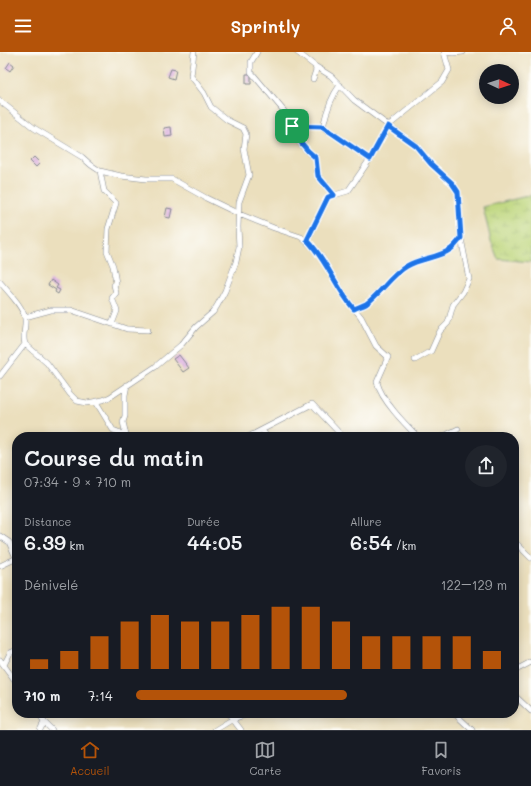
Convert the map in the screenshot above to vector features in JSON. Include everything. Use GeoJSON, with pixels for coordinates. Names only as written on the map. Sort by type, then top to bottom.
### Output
{"type":"FeatureCollection","features":[{"type":"Feature","properties":{"kind":"street"},"geometry":{"type":"LineString","coordinates":[[0,282],[25,316],[23,335],[25,344],[47,363],[62,385],[77,401],[87,403],[96,402],[110,397],[155,366],[181,345],[196,327],[213,312],[225,292],[238,254],[240,196],[249,175],[244,149],[246,134],[244,128],[227,120],[211,107],[204,93],[192,78],[191,74],[194,52]]}},
{"type":"Feature","properties":{"kind":"street"},"geometry":{"type":"LineString","coordinates":[[256,52],[251,62],[251,72],[282,108],[299,142],[316,158],[318,176],[334,195]]}},
{"type":"Feature","properties":{"kind":"street"},"geometry":{"type":"LineString","coordinates":[[297,52],[331,76],[354,100],[416,146],[431,164],[452,183],[458,192],[461,238],[469,279],[464,292],[453,305],[448,323],[440,331],[431,351],[415,360]]}},
{"type":"Feature","properties":{"kind":"street"},"geometry":{"type":"LineString","coordinates":[[307,240],[328,197],[348,190],[370,159],[388,126],[442,82],[449,70],[444,52],[463,52]]}},
{"type":"Feature","properties":{"kind":"street"},"geometry":{"type":"LineString","coordinates":[[313,79],[316,66]]}},
{"type":"Feature","properties":{"kind":"street"},"geometry":{"type":"LineString","coordinates":[[323,127],[335,92],[340,86]]}},
{"type":"Feature","properties":{"kind":"street"},"geometry":{"type":"LineString","coordinates":[[0,101],[34,128],[82,157],[100,171],[146,179],[172,179],[239,214],[307,240],[322,258],[342,293],[361,317],[376,346],[388,358],[377,382],[378,388],[414,432]]}},
{"type":"Feature","properties":{"kind":"street"},"geometry":{"type":"LineString","coordinates":[[292,126],[323,127],[370,159]]}},
{"type":"Feature","properties":{"kind":"street"},"geometry":{"type":"LineString","coordinates":[[100,171],[104,190],[116,203],[108,229],[107,251],[113,266],[116,283],[114,285],[116,293],[112,298],[117,311],[112,324]]}},
{"type":"Feature","properties":{"kind":"street"},"geometry":{"type":"LineString","coordinates":[[354,309],[365,304],[379,292],[384,285],[407,266],[428,257],[440,256],[451,249],[461,238]]}},
{"type":"Feature","properties":{"kind":"street"},"geometry":{"type":"LineString","coordinates":[[25,316],[50,310],[71,310],[127,329],[148,330]]}},
{"type":"Feature","properties":{"kind":"street"},"geometry":{"type":"LineString","coordinates":[[0,376],[25,344]]}},
{"type":"Feature","properties":{"kind":"street"},"geometry":{"type":"LineString","coordinates":[[126,432],[123,422],[125,416],[125,395],[127,385]]}},
{"type":"Feature","properties":{"kind":"street"},"geometry":{"type":"LineString","coordinates":[[96,402],[113,430],[118,432]]}},
{"type":"Feature","properties":{"kind":"street"},"geometry":{"type":"LineString","coordinates":[[258,432],[312,404],[337,432]]}},
{"type":"Feature","properties":{"kind":"street"},"geometry":{"type":"LineString","coordinates":[[452,432],[458,429]]}},
{"type":"Feature","properties":{"kind":"street"},"geometry":{"type":"LineString","coordinates":[[0,536],[8,542],[12,550]]}},
{"type":"Feature","properties":{"kind":"street"},"geometry":{"type":"LineString","coordinates":[[519,546],[531,558]]}},
{"type":"Feature","properties":{"kind":"street"},"geometry":{"type":"LineString","coordinates":[[0,566],[12,561]]}},
{"type":"Feature","properties":{"kind":"street"},"geometry":{"type":"LineString","coordinates":[[4,665],[10,653],[12,652]]}},
{"type":"Feature","properties":{"kind":"street"},"geometry":{"type":"LineString","coordinates":[[0,660],[12,676]]}},
{"type":"Feature","properties":{"kind":"street"},"geometry":{"type":"LineString","coordinates":[[519,668],[531,662]]}},
{"type":"Feature","properties":{"kind":"street"},"geometry":{"type":"LineString","coordinates":[[519,700],[531,711]]}},
{"type":"Feature","properties":{"kind":"street"},"geometry":{"type":"LineString","coordinates":[[41,718],[52,730]]}},
{"type":"Feature","properties":{"kind":"street"},"geometry":{"type":"LineString","coordinates":[[215,730],[236,718]]}},
{"type":"Feature","properties":{"kind":"street"},"geometry":{"type":"LineString","coordinates":[[459,718],[472,730]]}},
{"type":"Feature","properties":{"kind":"street"},"geometry":{"type":"LineString","coordinates":[[233,719],[241,730]]}},
{"type":"Feature","properties":{"kind":"street"},"geometry":{"type":"LineString","coordinates":[[40,730],[44,722]]}},
{"type":"Feature","properties":{"kind":"green space"},"geometry":{"type":"Polygon","coordinates":[[[531,195],[531,262],[498,259],[491,241],[483,207],[531,195]]]}},
{"type":"Feature","properties":{"kind":"building"},"geometry":{"type":"Polygon","coordinates":[[[10,62],[14,65],[10,71],[6,68],[10,62]]]}},
{"type":"Feature","properties":{"kind":"building"},"geometry":{"type":"Polygon","coordinates":[[[171,69],[176,70],[174,79],[168,77],[171,69]]]}},
{"type":"Feature","properties":{"kind":"building"},"geometry":{"type":"Polygon","coordinates":[[[246,74],[251,74],[251,84],[246,84],[246,74]]]}},
{"type":"Feature","properties":{"kind":"building"},"geometry":{"type":"Polygon","coordinates":[[[171,127],[172,136],[165,137],[164,128],[171,127]]]}},
{"type":"Feature","properties":{"kind":"building"},"geometry":{"type":"Polygon","coordinates":[[[34,157],[40,163],[36,167],[30,161],[34,157]]]}},
{"type":"Feature","properties":{"kind":"building"},"geometry":{"type":"Polygon","coordinates":[[[167,208],[172,209],[170,218],[165,217],[167,208]]]}},
{"type":"Feature","properties":{"kind":"building"},"geometry":{"type":"Polygon","coordinates":[[[51,280],[58,285],[56,288],[60,290],[58,294],[55,292],[56,290],[48,285],[51,280]]]}},
{"type":"Feature","properties":{"kind":"building"},"geometry":{"type":"Polygon","coordinates":[[[179,355],[189,368],[183,372],[173,359],[179,355]]]}},
{"type":"Feature","properties":{"kind":"route"},"geometry":{"type":"LineString","coordinates":[[292,126],[323,127],[370,159],[388,126],[402,135],[416,146],[431,164],[452,183],[458,192],[461,238],[451,249],[440,256],[428,257],[407,266],[384,285],[379,292],[365,304],[354,309],[339,288],[322,258],[307,240],[328,197],[334,195],[318,176],[316,158],[299,142],[292,126]]}}]}
